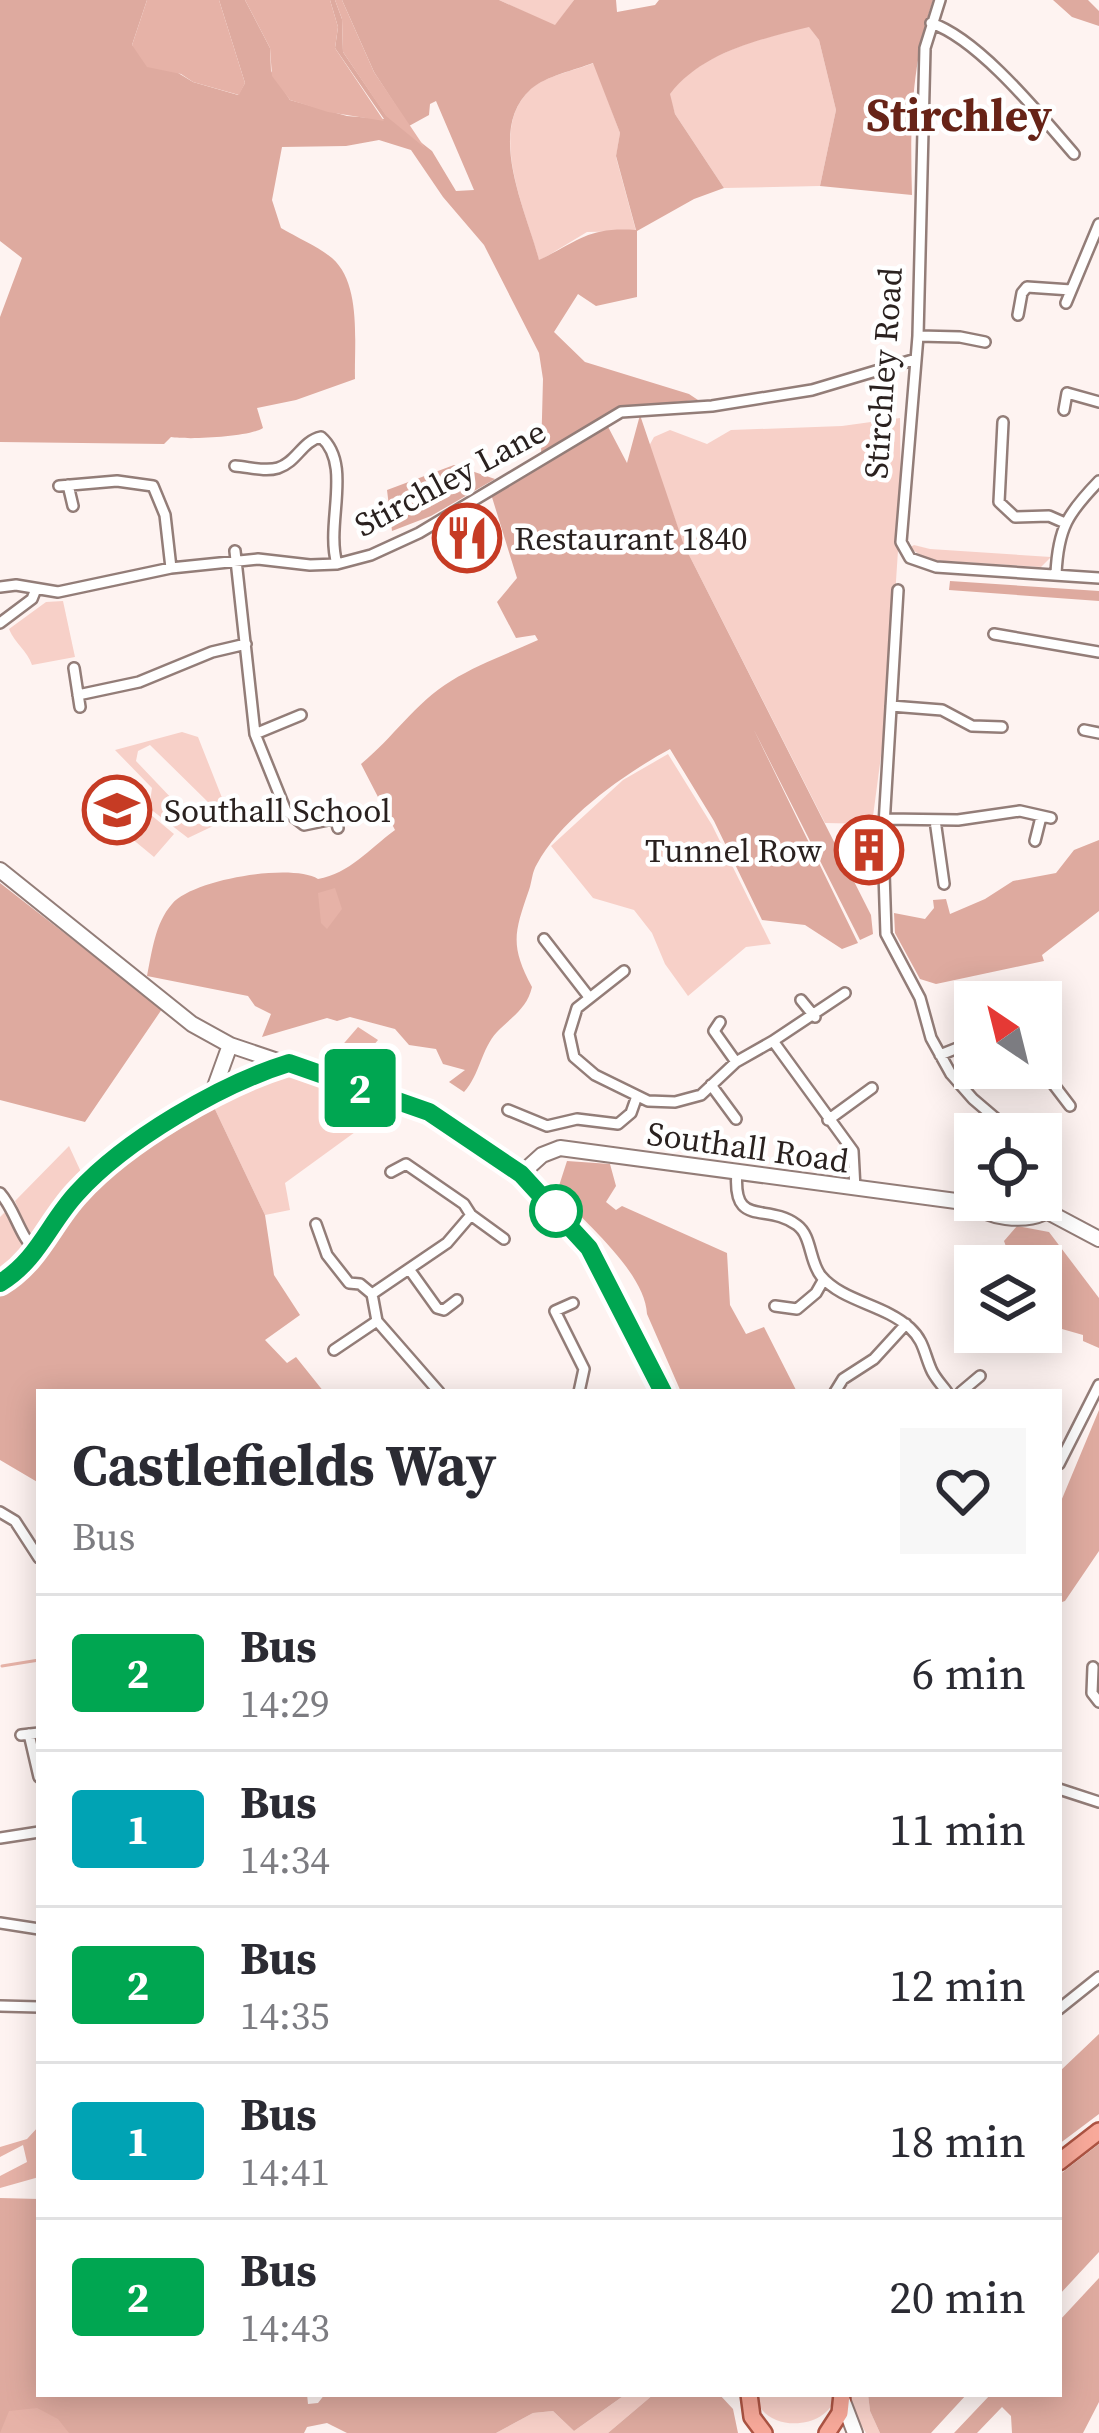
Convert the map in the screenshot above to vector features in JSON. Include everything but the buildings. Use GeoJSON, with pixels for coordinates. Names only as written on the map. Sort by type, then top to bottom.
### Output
{"type":"FeatureCollection","features":[{"type":"Feature","properties":{"kind":"main road"},"geometry":{"type":"LineString","coordinates":[[1062,2160],[1099,2131]]}},
{"type":"Feature","properties":{"kind":"main road"},"geometry":{"type":"LineString","coordinates":[[826,2433],[840,2414],[842,2397]]}},
{"type":"Feature","properties":{"kind":"street","name":"Stirchley Road"},"geometry":{"type":"LineString","coordinates":[[940,0],[925,49],[920,109],[918,336],[903,487],[903,550],[918,563],[937,567],[1099,578]]}},
{"type":"Feature","properties":{"kind":"street"},"geometry":{"type":"LineString","coordinates":[[931,22],[946,28],[1021,93],[1074,154]]}},
{"type":"Feature","properties":{"kind":"street"},"geometry":{"type":"LineString","coordinates":[[1066,303],[1099,224]]}},
{"type":"Feature","properties":{"kind":"street"},"geometry":{"type":"LineString","coordinates":[[1018,315],[1022,293],[1028,287],[1071,290]]}},
{"type":"Feature","properties":{"kind":"street"},"geometry":{"type":"LineString","coordinates":[[918,336],[985,343]]}},
{"type":"Feature","properties":{"kind":"street","name":"Stirchley Lane"},"geometry":{"type":"LineString","coordinates":[[0,587],[58,592],[235,556],[337,564],[419,533],[621,412],[712,406],[812,391],[916,359]]}},
{"type":"Feature","properties":{"kind":"street"},"geometry":{"type":"LineString","coordinates":[[1064,410],[1067,393],[1099,402]]}},
{"type":"Feature","properties":{"kind":"street"},"geometry":{"type":"LineString","coordinates":[[1003,422],[999,502],[1016,517],[1049,516],[1064,523]]}},
{"type":"Feature","properties":{"kind":"street"},"geometry":{"type":"LineString","coordinates":[[235,466],[281,467],[311,439],[327,442],[338,479],[332,518],[337,564]]}},
{"type":"Feature","properties":{"kind":"street"},"geometry":{"type":"LineString","coordinates":[[248,481],[251,467]]}},
{"type":"Feature","properties":{"kind":"street"},"geometry":{"type":"LineString","coordinates":[[73,506],[63,485],[154,483],[165,515],[171,568]]}},
{"type":"Feature","properties":{"kind":"street"},"geometry":{"type":"LineString","coordinates":[[1056,574],[1064,523],[1097,486]]}},
{"type":"Feature","properties":{"kind":"street"},"geometry":{"type":"LineString","coordinates":[[235,556],[255,734],[290,816],[304,825],[335,819]]}},
{"type":"Feature","properties":{"kind":"street"},"geometry":{"type":"LineString","coordinates":[[0,623],[32,599],[36,589]]}},
{"type":"Feature","properties":{"kind":"street"},"geometry":{"type":"LineString","coordinates":[[898,590],[882,886],[886,934],[920,998],[940,1054],[973,1099],[990,1113]]}},
{"type":"Feature","properties":{"kind":"street"},"geometry":{"type":"LineString","coordinates":[[994,634],[1099,652]]}},
{"type":"Feature","properties":{"kind":"street"},"geometry":{"type":"LineString","coordinates":[[74,668],[79,701],[246,644]]}},
{"type":"Feature","properties":{"kind":"street"},"geometry":{"type":"LineString","coordinates":[[891,706],[942,710],[972,726],[1002,728]]}},
{"type":"Feature","properties":{"kind":"street"},"geometry":{"type":"LineString","coordinates":[[255,734],[302,715]]}},
{"type":"Feature","properties":{"kind":"street"},"geometry":{"type":"LineString","coordinates":[[1084,730],[1099,733]]}},
{"type":"Feature","properties":{"kind":"street"},"geometry":{"type":"LineString","coordinates":[[885,819],[935,820],[1020,811],[1046,818],[1035,841]]}},
{"type":"Feature","properties":{"kind":"street"},"geometry":{"type":"LineString","coordinates":[[935,820],[944,884]]}},
{"type":"Feature","properties":{"kind":"street"},"geometry":{"type":"LineString","coordinates":[[0,870],[192,1024],[230,1045],[429,1112],[521,1174],[589,1248],[662,1389]]}},
{"type":"Feature","properties":{"kind":"street"},"geometry":{"type":"LineString","coordinates":[[544,939],[589,997]]}},
{"type":"Feature","properties":{"kind":"street"},"geometry":{"type":"LineString","coordinates":[[624,971],[578,1008],[569,1034],[574,1057],[595,1075],[648,1101],[675,1102],[701,1095],[736,1062],[814,1017],[845,993]]}},
{"type":"Feature","properties":{"kind":"street"},"geometry":{"type":"LineString","coordinates":[[801,1000],[814,1017]]}},
{"type":"Feature","properties":{"kind":"street"},"geometry":{"type":"LineString","coordinates":[[720,1022],[714,1031],[736,1062]]}},
{"type":"Feature","properties":{"kind":"street"},"geometry":{"type":"LineString","coordinates":[[773,1041],[853,1150],[855,1189]]}},
{"type":"Feature","properties":{"kind":"street"},"geometry":{"type":"LineString","coordinates":[[213,1092],[230,1045]]}},
{"type":"Feature","properties":{"kind":"street"},"geometry":{"type":"LineString","coordinates":[[940,1054],[954,1049]]}},
{"type":"Feature","properties":{"kind":"street"},"geometry":{"type":"LineString","coordinates":[[0,1283],[38,1252],[76,1193],[128,1151],[213,1092],[289,1063]]}},
{"type":"Feature","properties":{"kind":"street"},"geometry":{"type":"LineString","coordinates":[[711,1085],[736,1119]]}},
{"type":"Feature","properties":{"kind":"street"},"geometry":{"type":"LineString","coordinates":[[828,1120],[872,1088]]}},
{"type":"Feature","properties":{"kind":"street"},"geometry":{"type":"LineString","coordinates":[[1057,1089],[1070,1106]]}},
{"type":"Feature","properties":{"kind":"street"},"geometry":{"type":"LineString","coordinates":[[508,1110],[548,1126],[577,1118],[618,1124],[631,1113],[637,1096]]}},
{"type":"Feature","properties":{"kind":"street","name":"Southall Road"},"geometry":{"type":"LineString","coordinates":[[521,1174],[542,1155],[560,1148],[954,1200]]}},
{"type":"Feature","properties":{"kind":"street"},"geometry":{"type":"LineString","coordinates":[[391,1172],[406,1164],[504,1239]]}},
{"type":"Feature","properties":{"kind":"street"},"geometry":{"type":"LineString","coordinates":[[736,1172],[736,1198],[743,1208],[797,1225],[824,1279],[836,1290],[906,1324],[926,1349],[931,1371],[945,1389]]}},
{"type":"Feature","properties":{"kind":"street"},"geometry":{"type":"LineString","coordinates":[[0,1193],[26,1241],[38,1252]]}},
{"type":"Feature","properties":{"kind":"street"},"geometry":{"type":"LineString","coordinates":[[372,1294],[447,1243],[471,1215]]}},
{"type":"Feature","properties":{"kind":"street"},"geometry":{"type":"LineString","coordinates":[[1060,1221],[1099,1239]]}},
{"type":"Feature","properties":{"kind":"street"},"geometry":{"type":"LineString","coordinates":[[316,1224],[327,1255],[349,1282],[372,1294],[376,1321],[436,1389]]}},
{"type":"Feature","properties":{"kind":"street"},"geometry":{"type":"LineString","coordinates":[[409,1269],[437,1308],[444,1310],[457,1300]]}},
{"type":"Feature","properties":{"kind":"street"},"geometry":{"type":"LineString","coordinates":[[775,1306],[797,1309],[824,1279]]}},
{"type":"Feature","properties":{"kind":"street"},"geometry":{"type":"LineString","coordinates":[[573,1303],[555,1311],[584,1370],[580,1389]]}},
{"type":"Feature","properties":{"kind":"street"},"geometry":{"type":"LineString","coordinates":[[334,1350],[376,1321]]}},
{"type":"Feature","properties":{"kind":"street"},"geometry":{"type":"LineString","coordinates":[[837,1389],[906,1324]]}},
{"type":"Feature","properties":{"kind":"street"},"geometry":{"type":"LineString","coordinates":[[965,1389],[980,1376]]}},
{"type":"Feature","properties":{"kind":"street"},"geometry":{"type":"LineString","coordinates":[[1062,1458],[1099,1385]]}},
{"type":"Feature","properties":{"kind":"street"},"geometry":{"type":"LineString","coordinates":[[0,1512],[16,1521],[36,1553]]}},
{"type":"Feature","properties":{"kind":"street"},"geometry":{"type":"LineString","coordinates":[[1093,1667],[1092,1693],[1099,1702]]}},
{"type":"Feature","properties":{"kind":"street"},"geometry":{"type":"LineString","coordinates":[[1062,1791],[1099,1802]]}},
{"type":"Feature","properties":{"kind":"street"},"geometry":{"type":"LineString","coordinates":[[0,1838],[36,1832]]}},
{"type":"Feature","properties":{"kind":"street"},"geometry":{"type":"LineString","coordinates":[[0,1923],[36,1929]]}},
{"type":"Feature","properties":{"kind":"street"},"geometry":{"type":"LineString","coordinates":[[1062,2007],[1099,1977]]}},
{"type":"Feature","properties":{"kind":"street"},"geometry":{"type":"LineString","coordinates":[[0,2006],[36,2007]]}},
{"type":"Feature","properties":{"kind":"street"},"geometry":{"type":"LineString","coordinates":[[842,2397],[855,2433]]}},
{"type":"Feature","properties":{"kind":"shaded area"},"geometry":{"type":"Polygon","coordinates":[[[0,0],[147,0],[132,45],[193,82],[238,95],[245,83],[219,0],[245,0],[270,48],[271,71],[290,100],[347,116],[384,119],[335,48],[338,27],[330,0],[335,0],[342,19],[343,52],[386,115],[432,151],[456,191],[474,190],[436,101],[430,104],[429,115],[409,126],[374,72],[342,0],[499,0],[555,25],[574,0],[616,0],[617,12],[655,5],[659,0],[933,0],[914,96],[912,195],[820,186],[836,110],[819,40],[809,27],[752,42],[715,58],[670,94],[675,114],[724,188],[637,231],[637,297],[596,306],[578,294],[554,332],[585,362],[698,400],[617,407],[541,455],[539,353],[484,245],[411,150],[379,140],[346,146],[282,147],[272,200],[281,228],[342,269],[352,298],[355,379],[257,408],[263,428],[246,434],[171,437],[164,444],[0,442],[0,317],[22,258],[0,241],[0,0]],[[593,63],[537,84],[518,106],[511,126],[513,172],[539,260],[595,233],[636,230],[616,156],[620,133],[593,63]]]}},
{"type":"Feature","properties":{"kind":"shaded area"},"geometry":{"type":"Polygon","coordinates":[[[147,0],[219,0],[245,83],[239,95],[147,67],[132,45],[147,0]]]}},
{"type":"Feature","properties":{"kind":"shaded area"},"geometry":{"type":"Polygon","coordinates":[[[245,0],[330,0],[338,27],[335,48],[384,121],[290,100],[272,76],[270,48],[245,0]]]}},
{"type":"Feature","properties":{"kind":"shaded area"},"geometry":{"type":"Polygon","coordinates":[[[335,0],[342,0],[374,72],[425,148],[386,116],[343,52],[342,19],[335,0]]]}},
{"type":"Feature","properties":{"kind":"shaded area"},"geometry":{"type":"Polygon","coordinates":[[[499,0],[574,0],[555,26],[499,0]]]}},
{"type":"Feature","properties":{"kind":"shaded area"},"geometry":{"type":"Polygon","coordinates":[[[1053,0],[1088,0],[1099,11],[1099,26],[1072,17],[1053,0]]]}},
{"type":"Feature","properties":{"kind":"shaded area"},"geometry":{"type":"Polygon","coordinates":[[[809,26],[819,40],[836,110],[820,186],[724,188],[675,114],[669,94],[715,57],[809,26]]]}},
{"type":"Feature","properties":{"kind":"shaded area"},"geometry":{"type":"Polygon","coordinates":[[[594,63],[620,133],[616,157],[636,231],[587,232],[539,261],[513,172],[512,125],[518,105],[532,88],[594,63]]]}},
{"type":"Feature","properties":{"kind":"shaded area"},"geometry":{"type":"Polygon","coordinates":[[[640,415],[684,545],[871,915],[873,934],[860,940],[754,730],[858,943],[842,949],[805,925],[762,920],[714,821],[670,749],[596,799],[562,830],[537,864],[517,939],[520,961],[532,987],[530,995],[492,1039],[464,1092],[449,1082],[465,1070],[443,1064],[436,1049],[409,1045],[395,1029],[350,1017],[327,1018],[262,1037],[271,1014],[248,996],[147,976],[162,920],[183,895],[221,881],[266,873],[329,876],[395,830],[361,764],[438,690],[538,640],[535,635],[516,638],[497,602],[517,578],[491,494],[605,421],[627,463],[640,415]]]}},
{"type":"Feature","properties":{"kind":"shaded area"},"geometry":{"type":"Polygon","coordinates":[[[900,418],[901,505],[888,703],[872,824],[825,823],[684,545],[649,446],[654,437],[670,430],[707,444],[731,430],[842,426],[900,418]]]}},
{"type":"Feature","properties":{"kind":"shaded area"},"geometry":{"type":"Polygon","coordinates":[[[454,465],[495,479],[431,516],[392,531],[387,490],[454,465]]]}},
{"type":"Feature","properties":{"kind":"shaded area"},"geometry":{"type":"Polygon","coordinates":[[[909,548],[1051,557],[1041,567],[929,560],[909,548]]]}},
{"type":"Feature","properties":{"kind":"shaded area"},"geometry":{"type":"Polygon","coordinates":[[[950,581],[1099,591],[1099,601],[949,590],[950,581]]]}},
{"type":"Feature","properties":{"kind":"shaded area"},"geometry":{"type":"Polygon","coordinates":[[[63,601],[75,657],[32,665],[9,629],[46,602],[63,601]]]}},
{"type":"Feature","properties":{"kind":"shaded area"},"geometry":{"type":"Polygon","coordinates":[[[182,732],[198,737],[230,818],[188,838],[149,808],[152,788],[115,750],[182,732]],[[150,745],[138,751],[136,761],[195,823],[211,817],[212,806],[150,745]]]}},
{"type":"Feature","properties":{"kind":"shaded area"},"geometry":{"type":"Polygon","coordinates":[[[668,754],[712,825],[771,944],[746,947],[688,996],[634,910],[593,898],[551,846],[623,780],[668,754]]]}},
{"type":"Feature","properties":{"kind":"shaded area"},"geometry":{"type":"Polygon","coordinates":[[[139,805],[174,834],[154,857],[119,828],[139,805]]]}},
{"type":"Feature","properties":{"kind":"shaded area"},"geometry":{"type":"Polygon","coordinates":[[[1099,840],[1099,911],[1042,955],[1044,961],[936,984],[920,979],[895,933],[894,913],[925,919],[934,908],[933,900],[946,899],[950,914],[1013,881],[1056,873],[1074,850],[1099,840]]]}},
{"type":"Feature","properties":{"kind":"shaded area"},"geometry":{"type":"Polygon","coordinates":[[[0,883],[162,1009],[85,1122],[0,1100],[0,883]]]}},
{"type":"Feature","properties":{"kind":"shaded area"},"geometry":{"type":"Polygon","coordinates":[[[335,888],[342,909],[327,929],[321,923],[318,893],[335,888]]]}},
{"type":"Feature","properties":{"kind":"shaded area"},"geometry":{"type":"Polygon","coordinates":[[[358,1027],[378,1040],[361,1060],[338,1055],[339,1049],[358,1027]]]}},
{"type":"Feature","properties":{"kind":"shaded area"},"geometry":{"type":"Polygon","coordinates":[[[314,1075],[338,1082],[338,1103],[384,1111],[285,1183],[290,1210],[265,1215],[212,1103],[265,1079],[314,1075]]]}},
{"type":"Feature","properties":{"kind":"shaded area"},"geometry":{"type":"Polygon","coordinates":[[[212,1103],[265,1215],[274,1275],[300,1315],[265,1340],[287,1363],[296,1357],[322,1389],[36,1389],[36,1481],[0,1460],[0,1291],[37,1258],[80,1198],[143,1147],[212,1103]]]}},
{"type":"Feature","properties":{"kind":"shaded area"},"geometry":{"type":"Polygon","coordinates":[[[69,1146],[81,1172],[35,1247],[15,1201],[69,1146]]]}},
{"type":"Feature","properties":{"kind":"shaded area"},"geometry":{"type":"Polygon","coordinates":[[[567,1161],[610,1164],[616,1186],[606,1202],[616,1210],[622,1206],[727,1253],[730,1305],[746,1334],[764,1327],[795,1389],[680,1389],[636,1281],[557,1192],[567,1161]]]}},
{"type":"Feature","properties":{"kind":"shaded area"},"geometry":{"type":"Polygon","coordinates":[[[7,1210],[33,1251],[28,1260],[0,1272],[0,1217],[7,1210]]]}},
{"type":"Feature","properties":{"kind":"shaded area"},"geometry":{"type":"Polygon","coordinates":[[[1017,1226],[1049,1232],[1059,1245],[1005,1245],[1017,1226]]]}},
{"type":"Feature","properties":{"kind":"shaded area"},"geometry":{"type":"Polygon","coordinates":[[[1062,1249],[1099,1298],[1099,1348],[1083,1341],[1083,1335],[1062,1329],[1062,1249]]]}},
{"type":"Feature","properties":{"kind":"shaded area"},"geometry":{"type":"Polygon","coordinates":[[[1099,1410],[1099,1551],[1062,1602],[1062,1499],[1099,1410]]]}},
{"type":"Feature","properties":{"kind":"shaded area"},"geometry":{"type":"Polygon","coordinates":[[[1099,2034],[1099,2114],[1062,2142],[1062,2069],[1099,2034]]]}},
{"type":"Feature","properties":{"kind":"shaded area"},"geometry":{"type":"Polygon","coordinates":[[[36,2129],[36,2178],[0,2188],[0,2176],[27,2162],[23,2145],[0,2157],[0,2147],[27,2139],[36,2129]]]}},
{"type":"Feature","properties":{"kind":"shaded area"},"geometry":{"type":"Polygon","coordinates":[[[1099,2144],[1099,2252],[1062,2292],[1062,2173],[1099,2144]]]}},
{"type":"Feature","properties":{"kind":"shaded area"},"geometry":{"type":"Polygon","coordinates":[[[0,2198],[36,2199],[36,2397],[307,2397],[308,2404],[323,2397],[622,2397],[574,2431],[553,2411],[533,2413],[496,2433],[347,2433],[327,2423],[307,2427],[304,2433],[0,2433],[0,2198]]]}},
{"type":"Feature","properties":{"kind":"shaded area"},"geometry":{"type":"Polygon","coordinates":[[[1099,2278],[1099,2402],[1083,2433],[1012,2433],[1011,2416],[1002,2407],[977,2433],[954,2433],[988,2397],[1062,2397],[1062,2318],[1099,2278]]]}},
{"type":"Feature","properties":{"kind":"shaded area"},"geometry":{"type":"Polygon","coordinates":[[[622,2397],[650,2397],[608,2433],[496,2433],[533,2413],[553,2411],[574,2431],[622,2397]]]}},
{"type":"Feature","properties":{"kind":"shaded area"},"geometry":{"type":"Polygon","coordinates":[[[650,2397],[722,2397],[733,2409],[738,2433],[608,2433],[650,2397]]]}},
{"type":"Feature","properties":{"kind":"shaded area"},"geometry":{"type":"Polygon","coordinates":[[[757,2397],[835,2397],[821,2416],[795,2423],[769,2416],[757,2397]]]}},
{"type":"Feature","properties":{"kind":"shaded area"},"geometry":{"type":"Polygon","coordinates":[[[851,2397],[868,2397],[880,2433],[866,2433],[852,2409],[851,2397]]]}},
{"type":"Feature","properties":{"kind":"shaded area"},"geometry":{"type":"Polygon","coordinates":[[[868,2397],[964,2397],[931,2433],[880,2433],[868,2397]]]}},
{"type":"Feature","properties":{"kind":"shaded area"},"geometry":{"type":"Polygon","coordinates":[[[37,2408],[58,2419],[69,2433],[0,2433],[9,2411],[37,2408]]]}},
{"type":"Feature","properties":{"kind":"waterway"},"geometry":{"type":"LineString","coordinates":[[2,1666],[36,1660]]}},
{"type":"Feature","properties":{"kind":"bus line","name":"2"},"geometry":{"type":"LineString","coordinates":[[0,1283],[38,1252],[76,1193],[128,1151],[213,1092],[289,1063],[429,1112],[521,1174],[589,1248],[662,1389]]}},
{"type":"Feature","properties":{"kind":"place","name":"Restaurant 1840"},"geometry":{"type":"Point","coordinates":[467,538]}},
{"type":"Feature","properties":{"kind":"place","name":"Southall School"},"geometry":{"type":"Point","coordinates":[117,810]}},
{"type":"Feature","properties":{"kind":"place","name":"Tunnel Row"},"geometry":{"type":"Point","coordinates":[869,850]}},
{"type":"Feature","properties":{"kind":"district","name":"Stirchley"},"geometry":{"type":"Point","coordinates":[959,115]}}]}
